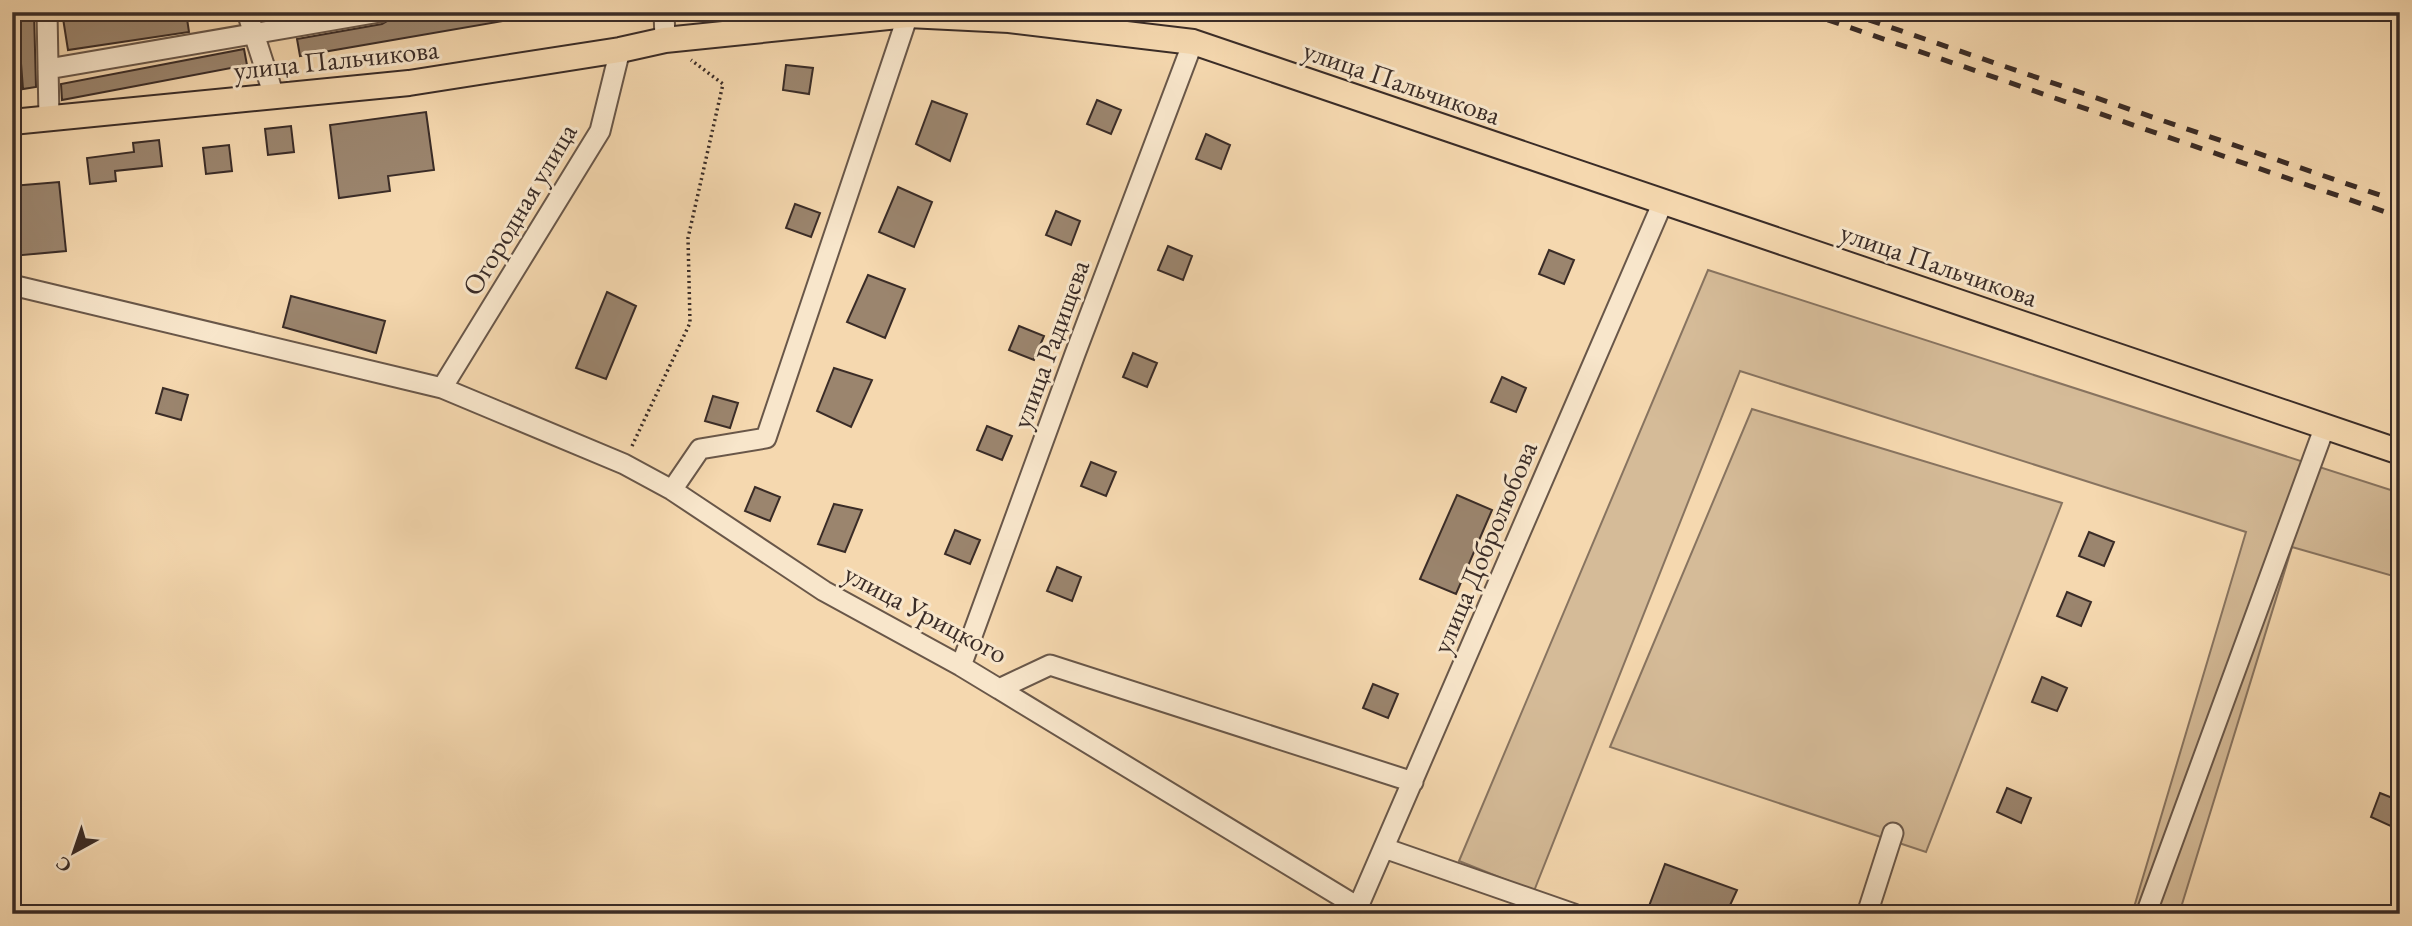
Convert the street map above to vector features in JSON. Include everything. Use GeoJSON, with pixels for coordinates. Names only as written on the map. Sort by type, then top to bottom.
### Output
{"type":"FeatureCollection","features":[{"type":"Feature","properties":{"kind":"main road","name":"улица Пальчикова"},"geometry":{"type":"LineString","coordinates":[[12,122],[409,83],[620,50],[665,40],[908,15],[1009,20],[1193,42],[2400,452]]}},
{"type":"Feature","properties":{"kind":"street"},"geometry":{"type":"LineString","coordinates":[[47,12],[49,118]]}},
{"type":"Feature","properties":{"kind":"street"},"geometry":{"type":"LineString","coordinates":[[247,12],[274,96]]}},
{"type":"Feature","properties":{"kind":"street"},"geometry":{"type":"LineString","coordinates":[[48,69],[380,12]]}},
{"type":"Feature","properties":{"kind":"street"},"geometry":{"type":"LineString","coordinates":[[664,12],[665,40]]}},
{"type":"Feature","properties":{"kind":"street"},"geometry":{"type":"LineString","coordinates":[[673,490],[699,449],[766,438],[908,15]]}},
{"type":"Feature","properties":{"kind":"street","name":"улица Радищева"},"geometry":{"type":"LineString","coordinates":[[961,666],[1193,42]]}},
{"type":"Feature","properties":{"kind":"street","name":"Огородная улица"},"geometry":{"type":"LineString","coordinates":[[442,387],[600,131],[620,50]]}},
{"type":"Feature","properties":{"kind":"street","name":"улица Добролюбова"},"geometry":{"type":"LineString","coordinates":[[1357,910],[1664,202]]}},
{"type":"Feature","properties":{"kind":"street","name":"улица Урицкого"},"geometry":{"type":"LineString","coordinates":[[12,285],[442,387],[624,464],[673,490],[824,592],[999,689],[1050,666],[1413,782]]}},
{"type":"Feature","properties":{"kind":"street"},"geometry":{"type":"LineString","coordinates":[[2146,914],[2325,426]]}},
{"type":"Feature","properties":{"kind":"street"},"geometry":{"type":"LineString","coordinates":[[999,689],[1357,910]]}},
{"type":"Feature","properties":{"kind":"street"},"geometry":{"type":"LineString","coordinates":[[1867,914],[1893,833]]}},
{"type":"Feature","properties":{"kind":"street"},"geometry":{"type":"LineString","coordinates":[[1384,848],[1574,914]]}},
{"type":"Feature","properties":{"kind":"path"},"geometry":{"type":"LineString","coordinates":[[624,464],[690,323],[688,238],[723,84],[665,40]]}},
{"type":"Feature","properties":{"kind":"shaded area"},"geometry":{"type":"Polygon","coordinates":[[[1708,270],[2400,493],[2400,578],[2292,547],[2179,914],[2132,914],[2246,532],[1740,371],[1534,891],[1459,861],[1708,270]]]}},
{"type":"Feature","properties":{"kind":"shaded area"},"geometry":{"type":"Polygon","coordinates":[[[1752,409],[2062,503],[1926,852],[1610,747],[1752,409]]]}},
{"type":"Feature","properties":{"kind":"building"},"geometry":{"type":"Polygon","coordinates":[[[17,12],[34,12],[36,87],[23,89],[17,12]]]}},
{"type":"Feature","properties":{"kind":"building"},"geometry":{"type":"Polygon","coordinates":[[[62,12],[186,12],[189,32],[68,50],[62,12]]]}},
{"type":"Feature","properties":{"kind":"building"},"geometry":{"type":"Polygon","coordinates":[[[434,12],[508,12],[509,20],[300,56],[297,39],[434,12]]]}},
{"type":"Feature","properties":{"kind":"building"},"geometry":{"type":"Polygon","coordinates":[[[244,49],[247,65],[62,100],[61,84],[244,49]]]}},
{"type":"Feature","properties":{"kind":"building"},"geometry":{"type":"Polygon","coordinates":[[[786,65],[813,68],[809,94],[783,90],[786,65]]]}},
{"type":"Feature","properties":{"kind":"building"},"geometry":{"type":"Polygon","coordinates":[[[1097,100],[1121,110],[1111,134],[1087,124],[1097,100]]]}},
{"type":"Feature","properties":{"kind":"building"},"geometry":{"type":"Polygon","coordinates":[[[932,101],[967,114],[950,161],[916,144],[932,101]]]}},
{"type":"Feature","properties":{"kind":"building"},"geometry":{"type":"Polygon","coordinates":[[[426,112],[434,170],[388,176],[390,191],[339,198],[330,125],[426,112]]]}},
{"type":"Feature","properties":{"kind":"building"},"geometry":{"type":"Polygon","coordinates":[[[291,126],[294,152],[268,155],[265,129],[291,126]]]}},
{"type":"Feature","properties":{"kind":"building"},"geometry":{"type":"Polygon","coordinates":[[[1206,134],[1230,145],[1221,169],[1196,159],[1206,134]]]}},
{"type":"Feature","properties":{"kind":"building"},"geometry":{"type":"Polygon","coordinates":[[[159,140],[162,166],[115,171],[116,181],[90,184],[87,158],[134,152],[133,143],[159,140]]]}},
{"type":"Feature","properties":{"kind":"building"},"geometry":{"type":"Polygon","coordinates":[[[229,145],[232,171],[206,174],[203,148],[229,145]]]}},
{"type":"Feature","properties":{"kind":"building"},"geometry":{"type":"Polygon","coordinates":[[[59,182],[66,251],[12,256],[12,186],[59,182]]]}},
{"type":"Feature","properties":{"kind":"building"},"geometry":{"type":"Polygon","coordinates":[[[898,187],[932,202],[914,247],[879,232],[898,187]]]}},
{"type":"Feature","properties":{"kind":"building"},"geometry":{"type":"Polygon","coordinates":[[[795,204],[820,213],[811,237],[786,228],[795,204]]]}},
{"type":"Feature","properties":{"kind":"building"},"geometry":{"type":"Polygon","coordinates":[[[1056,211],[1080,221],[1071,245],[1046,235],[1056,211]]]}},
{"type":"Feature","properties":{"kind":"building"},"geometry":{"type":"Polygon","coordinates":[[[1168,246],[1192,256],[1183,280],[1158,270],[1168,246]]]}},
{"type":"Feature","properties":{"kind":"building"},"geometry":{"type":"Polygon","coordinates":[[[1549,250],[1574,260],[1564,284],[1539,274],[1549,250]]]}},
{"type":"Feature","properties":{"kind":"building"},"geometry":{"type":"Polygon","coordinates":[[[868,275],[905,289],[885,338],[847,322],[868,275]]]}},
{"type":"Feature","properties":{"kind":"building"},"geometry":{"type":"Polygon","coordinates":[[[607,292],[636,306],[606,379],[576,368],[607,292]]]}},
{"type":"Feature","properties":{"kind":"building"},"geometry":{"type":"Polygon","coordinates":[[[291,296],[385,321],[376,353],[283,327],[291,296]]]}},
{"type":"Feature","properties":{"kind":"building"},"geometry":{"type":"Polygon","coordinates":[[[1019,326],[1044,336],[1034,360],[1009,350],[1019,326]]]}},
{"type":"Feature","properties":{"kind":"building"},"geometry":{"type":"Polygon","coordinates":[[[1133,353],[1157,363],[1147,387],[1123,377],[1133,353]]]}},
{"type":"Feature","properties":{"kind":"building"},"geometry":{"type":"Polygon","coordinates":[[[834,368],[872,380],[851,427],[817,411],[834,368]]]}},
{"type":"Feature","properties":{"kind":"building"},"geometry":{"type":"Polygon","coordinates":[[[1502,377],[1526,388],[1516,412],[1491,402],[1502,377]]]}},
{"type":"Feature","properties":{"kind":"building"},"geometry":{"type":"Polygon","coordinates":[[[163,388],[188,395],[181,420],[156,413],[163,388]]]}},
{"type":"Feature","properties":{"kind":"building"},"geometry":{"type":"Polygon","coordinates":[[[713,396],[738,403],[730,428],[705,421],[713,396]]]}},
{"type":"Feature","properties":{"kind":"building"},"geometry":{"type":"Polygon","coordinates":[[[987,426],[1012,436],[1002,460],[977,450],[987,426]]]}},
{"type":"Feature","properties":{"kind":"building"},"geometry":{"type":"Polygon","coordinates":[[[1091,462],[1116,472],[1106,496],[1081,486],[1091,462]]]}},
{"type":"Feature","properties":{"kind":"building"},"geometry":{"type":"Polygon","coordinates":[[[755,487],[780,497],[770,521],[745,511],[755,487]]]}},
{"type":"Feature","properties":{"kind":"building"},"geometry":{"type":"Polygon","coordinates":[[[1457,495],[1492,510],[1456,594],[1420,579],[1457,495]]]}},
{"type":"Feature","properties":{"kind":"building"},"geometry":{"type":"Polygon","coordinates":[[[834,504],[862,510],[845,552],[818,544],[834,504]]]}},
{"type":"Feature","properties":{"kind":"building"},"geometry":{"type":"Polygon","coordinates":[[[955,530],[980,540],[970,564],[945,554],[955,530]]]}},
{"type":"Feature","properties":{"kind":"building"},"geometry":{"type":"Polygon","coordinates":[[[2089,532],[2114,542],[2104,566],[2079,556],[2089,532]]]}},
{"type":"Feature","properties":{"kind":"building"},"geometry":{"type":"Polygon","coordinates":[[[1057,567],[1081,577],[1072,601],[1047,591],[1057,567]]]}},
{"type":"Feature","properties":{"kind":"building"},"geometry":{"type":"Polygon","coordinates":[[[2067,592],[2091,602],[2081,626],[2057,616],[2067,592]]]}},
{"type":"Feature","properties":{"kind":"building"},"geometry":{"type":"Polygon","coordinates":[[[2042,677],[2067,688],[2057,711],[2032,702],[2042,677]]]}},
{"type":"Feature","properties":{"kind":"building"},"geometry":{"type":"Polygon","coordinates":[[[1373,684],[1398,694],[1388,718],[1363,708],[1373,684]]]}},
{"type":"Feature","properties":{"kind":"building"},"geometry":{"type":"Polygon","coordinates":[[[2007,788],[2031,798],[2021,823],[1997,812],[2007,788]]]}},
{"type":"Feature","properties":{"kind":"building"},"geometry":{"type":"Polygon","coordinates":[[[2380,793],[2400,801],[2400,816],[2395,828],[2371,817],[2380,793]]]}},
{"type":"Feature","properties":{"kind":"building"},"geometry":{"type":"Polygon","coordinates":[[[1665,864],[1737,890],[1726,914],[1646,914],[1665,864]]]}},
{"type":"Feature","properties":{"kind":"railway"},"geometry":{"type":"LineString","coordinates":[[1805,12],[2400,217]]}},
{"type":"Feature","properties":{"kind":"railway"},"geometry":{"type":"LineString","coordinates":[[1846,12],[2400,202]]}}]}
